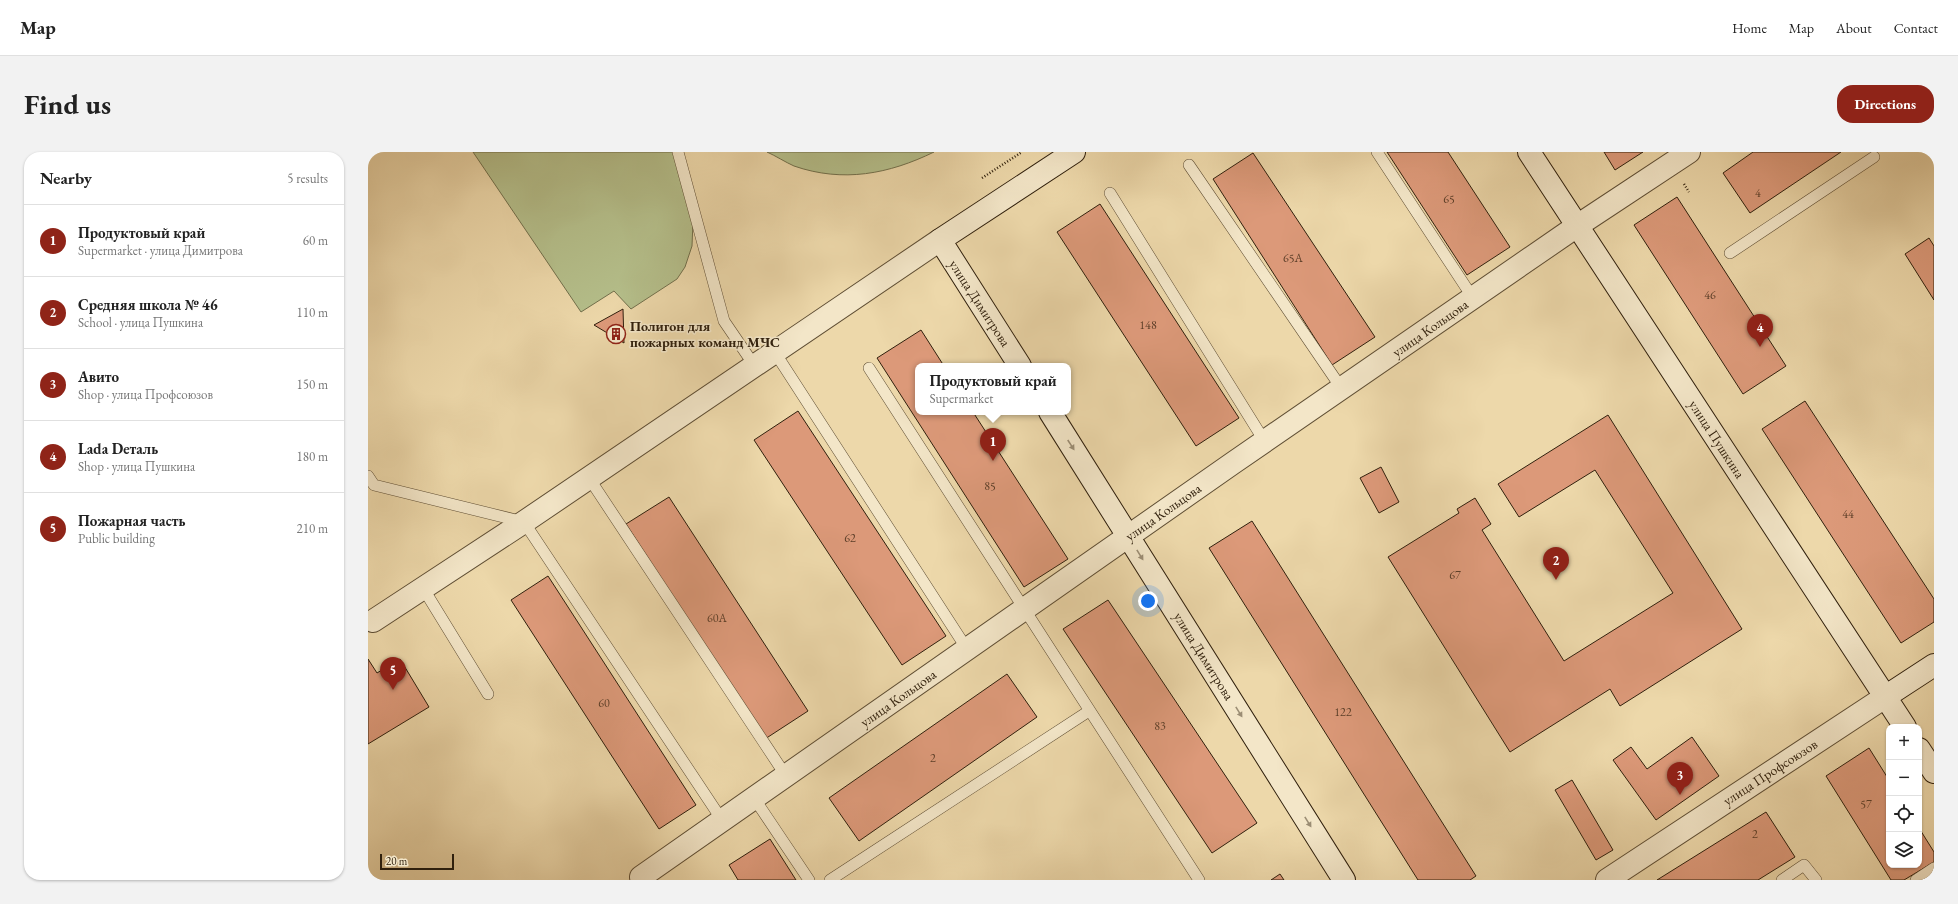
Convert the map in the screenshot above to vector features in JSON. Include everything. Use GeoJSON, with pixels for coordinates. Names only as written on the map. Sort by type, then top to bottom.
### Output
{"type":"FeatureCollection","features":[{"type":"Feature","properties":{"kind":"street"},"geometry":{"type":"LineString","coordinates":[[373,621],[524,522],[774,351],[1074,152]]}},
{"type":"Feature","properties":{"kind":"street","name":"улица Пушкина"},"geometry":{"type":"LineString","coordinates":[[1528,152],[1903,724]]}},
{"type":"Feature","properties":{"kind":"street","name":"улица Кольцова"},"geometry":{"type":"LineString","coordinates":[[641,877],[1129,536],[1684,153]]}},
{"type":"Feature","properties":{"kind":"street","name":"улица Димитрова"},"geometry":{"type":"LineString","coordinates":[[940,240],[1018,363]]}},
{"type":"Feature","properties":{"kind":"street","name":"улица Димитрова"},"geometry":{"type":"LineString","coordinates":[[1052,415],[1344,880]]}},
{"type":"Feature","properties":{"kind":"street","name":"улица Профсоюзов"},"geometry":{"type":"LineString","coordinates":[[1607,880],[1934,665]]}},
{"type":"Feature","properties":{"kind":"street"},"geometry":{"type":"LineString","coordinates":[[1922,754],[1934,772]]}},
{"type":"Feature","properties":{"kind":"lane"},"geometry":{"type":"LineString","coordinates":[[678,152],[724,321],[754,365]]}},
{"type":"Feature","properties":{"kind":"lane"},"geometry":{"type":"LineString","coordinates":[[1377,152],[1474,298]]}},
{"type":"Feature","properties":{"kind":"lane"},"geometry":{"type":"LineString","coordinates":[[1730,253],[1874,157]]}},
{"type":"Feature","properties":{"kind":"lane"},"geometry":{"type":"LineString","coordinates":[[1189,165],[1342,389]]}},
{"type":"Feature","properties":{"kind":"lane"},"geometry":{"type":"LineString","coordinates":[[1110,193],[1265,442]]}},
{"type":"Feature","properties":{"kind":"lane"},"geometry":{"type":"LineString","coordinates":[[774,351],[967,649]]}},
{"type":"Feature","properties":{"kind":"lane"},"geometry":{"type":"LineString","coordinates":[[869,368],[1199,880]]}},
{"type":"Feature","properties":{"kind":"lane"},"geometry":{"type":"LineString","coordinates":[[368,476],[374,485],[524,522],[722,820]]}},
{"type":"Feature","properties":{"kind":"lane"},"geometry":{"type":"LineString","coordinates":[[589,478],[786,776]]}},
{"type":"Feature","properties":{"kind":"lane"},"geometry":{"type":"LineString","coordinates":[[423,588],[488,694]]}},
{"type":"Feature","properties":{"kind":"lane"},"geometry":{"type":"LineString","coordinates":[[830,880],[1089,711]]}},
{"type":"Feature","properties":{"kind":"lane"},"geometry":{"type":"LineString","coordinates":[[754,798],[809,880]]}},
{"type":"Feature","properties":{"kind":"lane"},"geometry":{"type":"LineString","coordinates":[[1782,880],[1804,865],[1816,880]]}},
{"type":"Feature","properties":{"kind":"lane"},"geometry":{"type":"LineString","coordinates":[[1916,880],[1934,868]]}},
{"type":"Feature","properties":{"kind":"path"},"geometry":{"type":"LineString","coordinates":[[982,178],[1022,152]]}},
{"type":"Feature","properties":{"kind":"green space"},"geometry":{"type":"Polygon","coordinates":[[[473,152],[675,152],[693,221],[692,246],[685,267],[677,279],[631,309],[614,291],[581,312],[473,152]]]}},
{"type":"Feature","properties":{"kind":"green space"},"geometry":{"type":"Polygon","coordinates":[[[767,152],[934,152],[917,160],[883,171],[848,175],[812,171],[794,166],[767,152]]]}},
{"type":"Feature","properties":{"kind":"building"},"geometry":{"type":"Polygon","coordinates":[[[1387,152],[1448,152],[1510,247],[1467,275],[1387,152]]]}},
{"type":"Feature","properties":{"kind":"building"},"geometry":{"type":"Polygon","coordinates":[[[1604,152],[1643,152],[1615,170],[1604,152]]]}},
{"type":"Feature","properties":{"kind":"building"},"geometry":{"type":"Polygon","coordinates":[[[1753,152],[1841,152],[1750,213],[1723,173],[1753,152]]]}},
{"type":"Feature","properties":{"kind":"building"},"geometry":{"type":"Polygon","coordinates":[[[1253,153],[1375,337],[1332,365],[1213,179],[1253,153]]]}},
{"type":"Feature","properties":{"kind":"building"},"geometry":{"type":"Polygon","coordinates":[[[1677,197],[1786,366],[1743,394],[1634,225],[1677,197]]]}},
{"type":"Feature","properties":{"kind":"building"},"geometry":{"type":"Polygon","coordinates":[[[1100,204],[1239,418],[1196,446],[1057,232],[1100,204]]]}},
{"type":"Feature","properties":{"kind":"building"},"geometry":{"type":"Polygon","coordinates":[[[1929,238],[1934,246],[1934,300],[1905,254],[1929,238]]]}},
{"type":"Feature","properties":{"kind":"building","name":"Полигон для пожарных команд МЧС"},"geometry":{"type":"Polygon","coordinates":[[[623,309],[624,343],[594,325],[623,309]]]}},
{"type":"Feature","properties":{"kind":"building"},"geometry":{"type":"Polygon","coordinates":[[[921,330],[942,363],[915,363],[915,415],[975,415],[1068,559],[1024,587],[877,358],[921,330]]]}},
{"type":"Feature","properties":{"kind":"building"},"geometry":{"type":"Polygon","coordinates":[[[1805,401],[1934,599],[1934,622],[1901,643],[1762,429],[1805,401]]]}},
{"type":"Feature","properties":{"kind":"building"},"geometry":{"type":"Polygon","coordinates":[[[798,411],[946,636],[902,665],[754,440],[798,411]]]}},
{"type":"Feature","properties":{"kind":"building"},"geometry":{"type":"Polygon","coordinates":[[[1608,415],[1742,629],[1620,706],[1610,689],[1510,752],[1388,557],[1459,513],[1457,509],[1475,498],[1491,524],[1482,530],[1564,661],[1673,593],[1595,470],[1519,517],[1498,484],[1608,415]]]}},
{"type":"Feature","properties":{"kind":"building"},"geometry":{"type":"Polygon","coordinates":[[[1381,467],[1399,502],[1379,513],[1360,478],[1381,467]]]}},
{"type":"Feature","properties":{"kind":"building"},"geometry":{"type":"Polygon","coordinates":[[[669,497],[808,711],[765,739],[626,524],[669,497]]]}},
{"type":"Feature","properties":{"kind":"building"},"geometry":{"type":"Polygon","coordinates":[[[1252,521],[1476,876],[1470,880],[1418,880],[1209,548],[1252,521]]]}},
{"type":"Feature","properties":{"kind":"building"},"geometry":{"type":"Polygon","coordinates":[[[548,576],[696,805],[659,829],[511,600],[548,576]]]}},
{"type":"Feature","properties":{"kind":"building"},"geometry":{"type":"Polygon","coordinates":[[[1108,600],[1257,823],[1212,853],[1063,629],[1108,600]]]}},
{"type":"Feature","properties":{"kind":"building"},"geometry":{"type":"Polygon","coordinates":[[[368,659],[377,673],[400,659],[429,707],[368,744],[368,659]]]}},
{"type":"Feature","properties":{"kind":"building"},"geometry":{"type":"Polygon","coordinates":[[[1007,674],[1037,717],[859,841],[829,798],[1007,674]]]}},
{"type":"Feature","properties":{"kind":"building"},"geometry":{"type":"Polygon","coordinates":[[[1692,737],[1719,776],[1656,820],[1613,760],[1631,747],[1647,769],[1692,737]]]}},
{"type":"Feature","properties":{"kind":"building"},"geometry":{"type":"Polygon","coordinates":[[[1869,748],[1886,775],[1886,868],[1922,868],[1922,833],[1934,852],[1934,862],[1904,880],[1891,880],[1826,776],[1869,748]]]}},
{"type":"Feature","properties":{"kind":"building"},"geometry":{"type":"Polygon","coordinates":[[[1572,780],[1613,850],[1596,860],[1555,790],[1572,780]]]}},
{"type":"Feature","properties":{"kind":"building"},"geometry":{"type":"Polygon","coordinates":[[[1766,812],[1795,857],[1758,880],[1657,880],[1766,812]]]}},
{"type":"Feature","properties":{"kind":"building"},"geometry":{"type":"Polygon","coordinates":[[[770,839],[796,880],[738,880],[729,865],[770,839]]]}},
{"type":"Feature","properties":{"kind":"building"},"geometry":{"type":"Polygon","coordinates":[[[1280,874],[1284,880],[1271,880],[1280,874]]]}},
{"type":"Feature","properties":{"kind":"place","name":"Полигон для пожарных команд МЧС"},"geometry":{"type":"Point","coordinates":[616,334]}},
{"type":"Feature","properties":{"kind":"place","name":"Lada Dеталь"},"geometry":{"type":"Point","coordinates":[1760,347]}},
{"type":"Feature","properties":{"kind":"place","name":"Продуктовый край"},"geometry":{"type":"Point","coordinates":[993,461]}},
{"type":"Feature","properties":{"kind":"place","name":"Средняя школа № 46"},"geometry":{"type":"Point","coordinates":[1556,580]}},
{"type":"Feature","properties":{"kind":"place","name":"Пожарная часть"},"geometry":{"type":"Point","coordinates":[393,690]}},
{"type":"Feature","properties":{"kind":"place","name":"Авито"},"geometry":{"type":"Point","coordinates":[1680,795]}}]}
